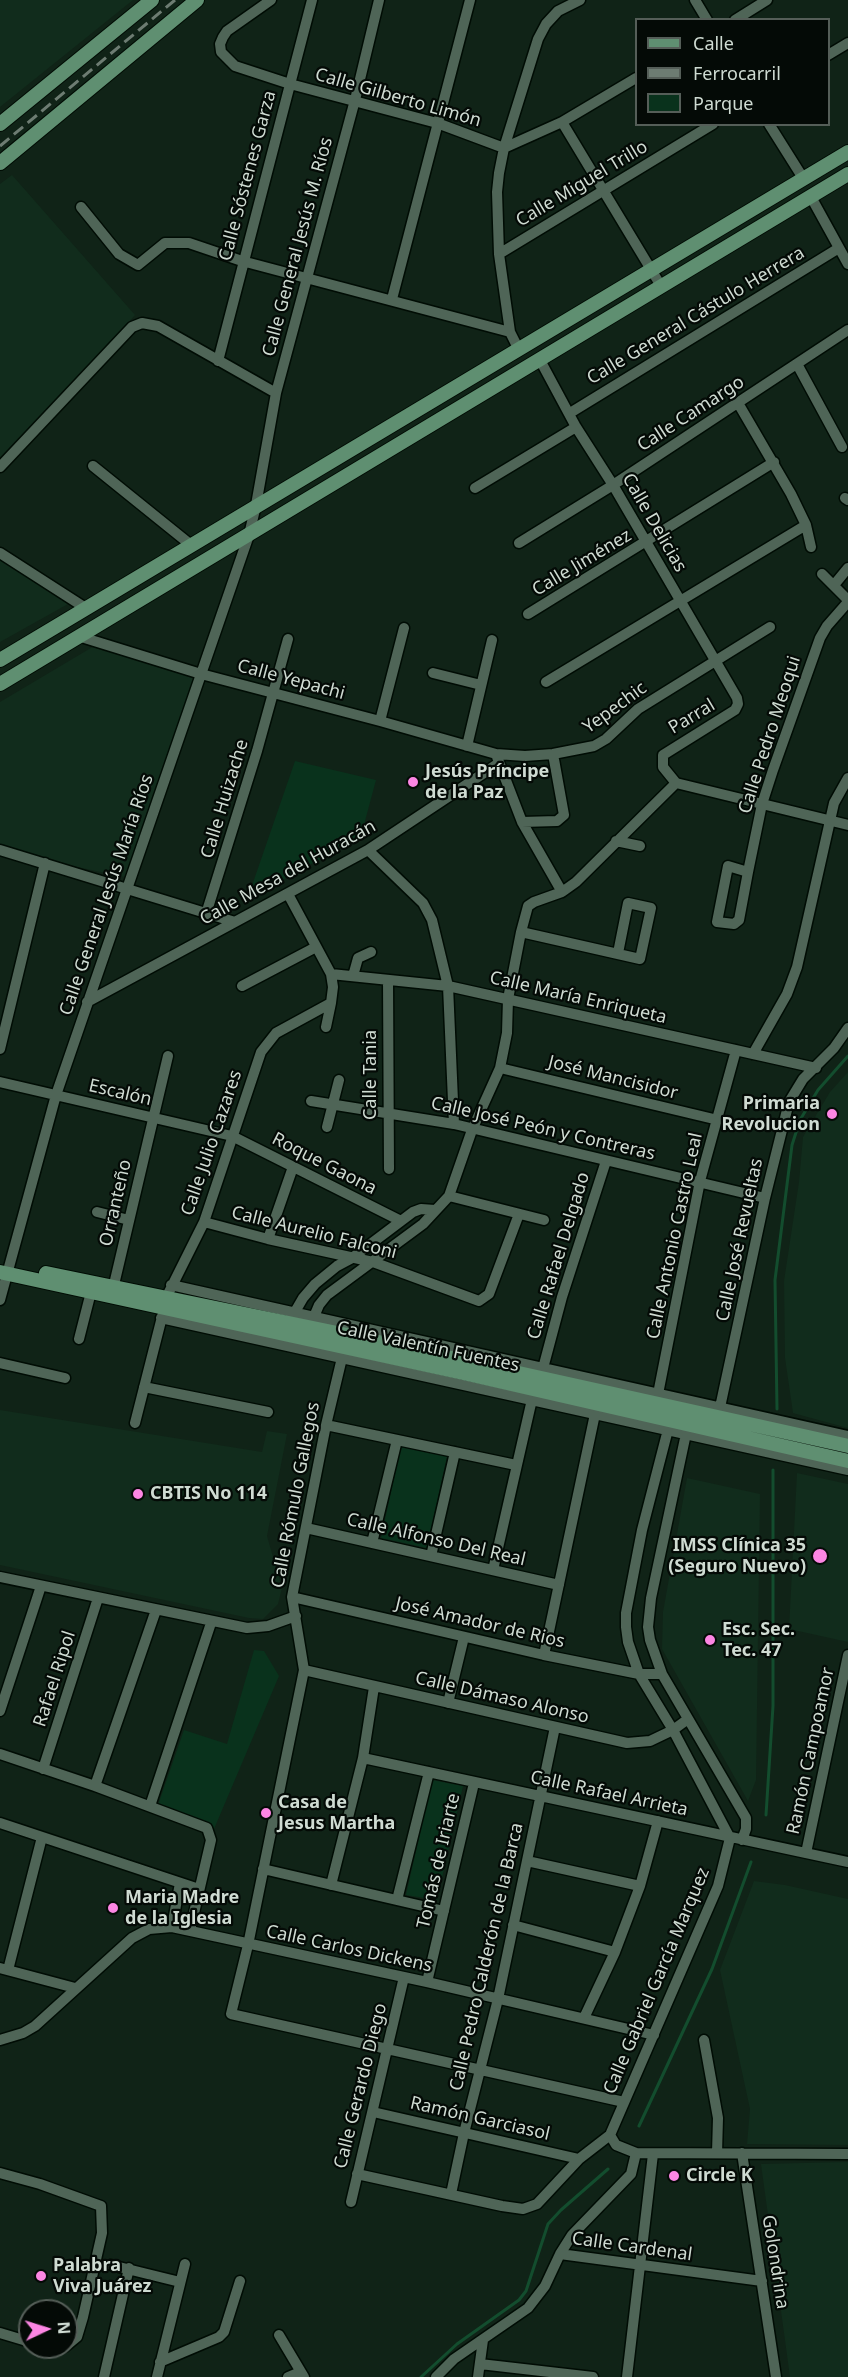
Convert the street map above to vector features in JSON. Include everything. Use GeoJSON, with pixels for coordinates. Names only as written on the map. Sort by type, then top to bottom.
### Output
{"type":"FeatureCollection","features":[{"type":"Feature","properties":{"kind":"main road"},"geometry":{"type":"LineString","coordinates":[[0,124],[152,0]]}},
{"type":"Feature","properties":{"kind":"main road"},"geometry":{"type":"LineString","coordinates":[[0,163],[198,0]]}},
{"type":"Feature","properties":{"kind":"main road"},"geometry":{"type":"LineString","coordinates":[[0,660],[848,152]]}},
{"type":"Feature","properties":{"kind":"main road"},"geometry":{"type":"LineString","coordinates":[[0,684],[848,174]]}},
{"type":"Feature","properties":{"kind":"main road","name":"Calle Valentín Fuentes"},"geometry":{"type":"LineString","coordinates":[[4,1268],[91,1292],[112,1291]]}},
{"type":"Feature","properties":{"kind":"main road","name":"Calle Valentín Fuentes"},"geometry":{"type":"LineString","coordinates":[[4,1268],[166,1302],[291,1323],[309,1328],[344,1347],[537,1384],[689,1423],[717,1424],[793,1441],[848,1446]]}},
{"type":"Feature","properties":{"kind":"main road","name":"Calle Valentín Fuentes"},"geometry":{"type":"LineString","coordinates":[[793,1441],[848,1461]]}},
{"type":"Feature","properties":{"kind":"street","name":"Calle Gilberto Limón"},"geometry":{"type":"LineString","coordinates":[[271,0],[227,31],[220,44],[221,52],[235,66],[246,72],[436,123],[504,148]]}},
{"type":"Feature","properties":{"kind":"street","name":"Calle Sóstenes Garza"},"geometry":{"type":"LineString","coordinates":[[218,362],[242,261],[312,0]]}},
{"type":"Feature","properties":{"kind":"street","name":"Calle General Jesús M. Ríos"},"geometry":{"type":"LineString","coordinates":[[256,505],[261,466],[276,393],[355,100],[379,0]]}},
{"type":"Feature","properties":{"kind":"street"},"geometry":{"type":"LineString","coordinates":[[392,299],[436,123],[470,0]]}},
{"type":"Feature","properties":{"kind":"street"},"geometry":{"type":"LineString","coordinates":[[518,348],[510,332],[500,254],[497,192],[504,148],[538,39],[546,24],[558,11],[580,0]]}},
{"type":"Feature","properties":{"kind":"street"},"geometry":{"type":"LineString","coordinates":[[695,0],[706,18]]}},
{"type":"Feature","properties":{"kind":"street"},"geometry":{"type":"LineString","coordinates":[[738,18],[767,0]]}},
{"type":"Feature","properties":{"kind":"street"},"geometry":{"type":"LineString","coordinates":[[830,54],[848,43]]}},
{"type":"Feature","properties":{"kind":"street"},"geometry":{"type":"LineString","coordinates":[[504,148],[562,122],[635,79]]}},
{"type":"Feature","properties":{"kind":"street"},"geometry":{"type":"LineString","coordinates":[[562,122],[661,286]]}},
{"type":"Feature","properties":{"kind":"street","name":"Calle Miguel Trillo"},"geometry":{"type":"LineString","coordinates":[[500,254],[710,126]]}},
{"type":"Feature","properties":{"kind":"street"},"geometry":{"type":"LineString","coordinates":[[770,126],[803,178]]}},
{"type":"Feature","properties":{"kind":"street"},"geometry":{"type":"LineString","coordinates":[[811,196],[848,264]]}},
{"type":"Feature","properties":{"kind":"street"},"geometry":{"type":"LineString","coordinates":[[81,207],[119,254],[138,265],[165,243],[189,243],[242,261],[510,332]]}},
{"type":"Feature","properties":{"kind":"street","name":"Calle General Cástulo Herrera"},"geometry":{"type":"LineString","coordinates":[[570,413],[839,248]]}},
{"type":"Feature","properties":{"kind":"street"},"geometry":{"type":"LineString","coordinates":[[0,467],[132,327],[146,323],[158,326],[276,393]]}},
{"type":"Feature","properties":{"kind":"street","name":"Calle Camargo"},"geometry":{"type":"LineString","coordinates":[[519,543],[614,485],[848,330]]}},
{"type":"Feature","properties":{"kind":"street","name":"Calle Delicias"},"geometry":{"type":"LineString","coordinates":[[540,360],[576,427],[614,485],[716,660],[738,704]]}},
{"type":"Feature","properties":{"kind":"street"},"geometry":{"type":"LineString","coordinates":[[797,364],[842,447]]}},
{"type":"Feature","properties":{"kind":"street"},"geometry":{"type":"LineString","coordinates":[[738,403],[774,462],[806,525],[811,547]]}},
{"type":"Feature","properties":{"kind":"street"},"geometry":{"type":"LineString","coordinates":[[475,488],[576,427]]}},
{"type":"Feature","properties":{"kind":"street","name":"Calle Jiménez"},"geometry":{"type":"LineString","coordinates":[[528,614],[774,462]]}},
{"type":"Feature","properties":{"kind":"street"},"geometry":{"type":"LineString","coordinates":[[93,466],[191,545]]}},
{"type":"Feature","properties":{"kind":"street","name":"Calle General Jesús María Ríos"},"geometry":{"type":"LineString","coordinates":[[0,1300],[4,1268],[56,1095],[249,535],[256,505]]}},
{"type":"Feature","properties":{"kind":"street"},"geometry":{"type":"LineString","coordinates":[[546,682],[806,525]]}},
{"type":"Feature","properties":{"kind":"street"},"geometry":{"type":"LineString","coordinates":[[0,553],[84,608]]}},
{"type":"Feature","properties":{"kind":"street"},"geometry":{"type":"LineString","coordinates":[[834,585],[848,568]]}},
{"type":"Feature","properties":{"kind":"street"},"geometry":{"type":"LineString","coordinates":[[822,574],[848,601]]}},
{"type":"Feature","properties":{"kind":"street","name":"Calle Pedro Meoqui"},"geometry":{"type":"LineString","coordinates":[[748,872],[728,866],[717,922],[736,923],[739,920],[762,804],[820,638],[848,601]]}},
{"type":"Feature","properties":{"kind":"street","name":"Yepechic"},"geometry":{"type":"LineString","coordinates":[[498,758],[579,750],[600,742],[638,709],[770,627]]}},
{"type":"Feature","properties":{"kind":"street"},"geometry":{"type":"LineString","coordinates":[[380,721],[404,628]]}},
{"type":"Feature","properties":{"kind":"street","name":"Calle Yepachi"},"geometry":{"type":"LineString","coordinates":[[78,636],[201,674],[467,746],[498,758]]}},
{"type":"Feature","properties":{"kind":"street","name":"Calle Huizache"},"geometry":{"type":"LineString","coordinates":[[206,914],[274,693],[288,639]]}},
{"type":"Feature","properties":{"kind":"street"},"geometry":{"type":"LineString","coordinates":[[467,746],[492,640]]}},
{"type":"Feature","properties":{"kind":"street"},"geometry":{"type":"LineString","coordinates":[[433,673],[481,685]]}},
{"type":"Feature","properties":{"kind":"street","name":"Parral"},"geometry":{"type":"LineString","coordinates":[[676,783],[663,767],[662,758],[665,752],[735,710],[738,704]]}},
{"type":"Feature","properties":{"kind":"street"},"geometry":{"type":"LineString","coordinates":[[522,822],[557,821],[564,815],[553,754]]}},
{"type":"Feature","properties":{"kind":"street"},"geometry":{"type":"LineString","coordinates":[[498,758],[522,822],[562,892]]}},
{"type":"Feature","properties":{"kind":"street","name":"Calle Mesa del Huracán"},"geometry":{"type":"LineString","coordinates":[[87,1002],[368,850],[498,758]]}},
{"type":"Feature","properties":{"kind":"street"},"geometry":{"type":"LineString","coordinates":[[753,1054],[787,994],[797,967],[830,820],[838,793],[848,778]]}},
{"type":"Feature","properties":{"kind":"street"},"geometry":{"type":"LineString","coordinates":[[309,1328],[319,1305],[327,1295],[423,1224],[448,1196],[472,1130],[500,1068],[507,1033],[508,999],[526,909],[531,904],[562,892],[576,882],[676,783],[848,825]]}},
{"type":"Feature","properties":{"kind":"street"},"geometry":{"type":"LineString","coordinates":[[616,841],[640,846]]}},
{"type":"Feature","properties":{"kind":"street"},"geometry":{"type":"LineString","coordinates":[[0,850],[235,922]]}},
{"type":"Feature","properties":{"kind":"street"},"geometry":{"type":"LineString","coordinates":[[368,850],[429,911],[448,986],[454,1124]]}},
{"type":"Feature","properties":{"kind":"street"},"geometry":{"type":"LineString","coordinates":[[0,1049],[45,863]]}},
{"type":"Feature","properties":{"kind":"street"},"geometry":{"type":"LineString","coordinates":[[288,894],[331,974],[333,987],[326,1027]]}},
{"type":"Feature","properties":{"kind":"street"},"geometry":{"type":"LineString","coordinates":[[521,932],[640,958],[651,908],[628,903],[618,953]]}},
{"type":"Feature","properties":{"kind":"street"},"geometry":{"type":"LineString","coordinates":[[242,986],[316,947]]}},
{"type":"Feature","properties":{"kind":"street"},"geometry":{"type":"LineString","coordinates":[[353,976],[358,958],[371,952]]}},
{"type":"Feature","properties":{"kind":"street","name":"Calle María Enriqueta"},"geometry":{"type":"LineString","coordinates":[[331,974],[448,986],[816,1068]]}},
{"type":"Feature","properties":{"kind":"street","name":"Calle Tania"},"geometry":{"type":"LineString","coordinates":[[388,980],[389,1169]]}},
{"type":"Feature","properties":{"kind":"street","name":"Calle Julio Cazares"},"geometry":{"type":"LineString","coordinates":[[135,1423],[166,1302],[204,1222],[261,1052],[268,1041],[286,1026],[331,1003]]}},
{"type":"Feature","properties":{"kind":"street","name":"Calle José Revueltas"},"geometry":{"type":"LineString","coordinates":[[717,1424],[765,1198],[789,1102],[803,1079],[834,1048],[848,1028]]}},
{"type":"Feature","properties":{"kind":"street","name":"Calle Antonio Castro Leal"},"geometry":{"type":"LineString","coordinates":[[658,1394],[700,1181],[736,1050]]}},
{"type":"Feature","properties":{"kind":"street","name":"Orranteño"},"geometry":{"type":"LineString","coordinates":[[112,1291],[168,1056]]}},
{"type":"Feature","properties":{"kind":"street","name":"José Mancisidor"},"geometry":{"type":"LineString","coordinates":[[500,1068],[718,1120]]}},
{"type":"Feature","properties":{"kind":"street"},"geometry":{"type":"LineString","coordinates":[[327,1127],[339,1080]]}},
{"type":"Feature","properties":{"kind":"street","name":"Escalón"},"geometry":{"type":"LineString","coordinates":[[0,1082],[232,1136]]}},
{"type":"Feature","properties":{"kind":"street","name":"Calle José Peón y Contreras"},"geometry":{"type":"LineString","coordinates":[[311,1101],[454,1124],[765,1198]]}},
{"type":"Feature","properties":{"kind":"street","name":"Roque Gaona"},"geometry":{"type":"LineString","coordinates":[[232,1136],[401,1221]]}},
{"type":"Feature","properties":{"kind":"street","name":"Calle Rafael Delgado"},"geometry":{"type":"LineString","coordinates":[[493,1570],[516,1465],[561,1297],[606,1161]]}},
{"type":"Feature","properties":{"kind":"street"},"geometry":{"type":"LineString","coordinates":[[268,1239],[293,1167]]}},
{"type":"Feature","properties":{"kind":"street"},"geometry":{"type":"LineString","coordinates":[[448,1196],[544,1220]]}},
{"type":"Feature","properties":{"kind":"street"},"geometry":{"type":"LineString","coordinates":[[291,1323],[315,1284],[417,1210],[435,1210]]}},
{"type":"Feature","properties":{"kind":"street"},"geometry":{"type":"LineString","coordinates":[[97,1212],[129,1220]]}},
{"type":"Feature","properties":{"kind":"street","name":"Calle Aurelio Falconi"},"geometry":{"type":"LineString","coordinates":[[204,1222],[268,1239],[373,1262],[475,1300],[483,1300],[489,1294],[519,1214]]}},
{"type":"Feature","properties":{"kind":"street"},"geometry":{"type":"LineString","coordinates":[[79,1339],[91,1292]]}},
{"type":"Feature","properties":{"kind":"street"},"geometry":{"type":"LineString","coordinates":[[166,1302],[291,1323],[537,1384],[658,1394],[717,1424],[767,1436],[793,1441],[848,1436]]}},
{"type":"Feature","properties":{"kind":"street"},"geometry":{"type":"LineString","coordinates":[[166,1302],[344,1347]]}},
{"type":"Feature","properties":{"kind":"street","name":"Calle Rómulo Gallegos"},"geometry":{"type":"LineString","coordinates":[[344,1347],[292,1597],[304,1670],[248,1945],[231,2014],[387,2050]]}},
{"type":"Feature","properties":{"kind":"street"},"geometry":{"type":"LineString","coordinates":[[0,1363],[65,1378]]}},
{"type":"Feature","properties":{"kind":"street"},"geometry":{"type":"LineString","coordinates":[[537,1384],[595,1414],[671,1419],[642,1530],[626,1613],[628,1642],[639,1674],[673,1730],[721,1817],[730,1838]]}},
{"type":"Feature","properties":{"kind":"street"},"geometry":{"type":"LineString","coordinates":[[144,1388],[268,1412]]}},
{"type":"Feature","properties":{"kind":"street"},"geometry":{"type":"LineString","coordinates":[[544,1655],[595,1414]]}},
{"type":"Feature","properties":{"kind":"street"},"geometry":{"type":"LineString","coordinates":[[689,1423],[651,1598],[648,1627],[662,1674],[746,1818],[746,1829],[742,1840]]}},
{"type":"Feature","properties":{"kind":"street"},"geometry":{"type":"LineString","coordinates":[[326,1425],[516,1465]]}},
{"type":"Feature","properties":{"kind":"street"},"geometry":{"type":"LineString","coordinates":[[372,1543],[397,1440]]}},
{"type":"Feature","properties":{"kind":"street"},"geometry":{"type":"LineString","coordinates":[[793,1441],[848,1470]]}},
{"type":"Feature","properties":{"kind":"street"},"geometry":{"type":"LineString","coordinates":[[431,1556],[455,1452]]}},
{"type":"Feature","properties":{"kind":"street","name":"Calle Alfonso Del Real"},"geometry":{"type":"LineString","coordinates":[[306,1528],[559,1585]]}},
{"type":"Feature","properties":{"kind":"street"},"geometry":{"type":"LineString","coordinates":[[0,1577],[212,1623],[247,1628],[268,1626],[296,1616]]}},
{"type":"Feature","properties":{"kind":"street"},"geometry":{"type":"LineString","coordinates":[[0,1711],[41,1586]]}},
{"type":"Feature","properties":{"kind":"street","name":"José Amador de Rios"},"geometry":{"type":"LineString","coordinates":[[292,1597],[544,1655],[639,1674],[662,1674]]}},
{"type":"Feature","properties":{"kind":"street","name":"Rafael Ripol"},"geometry":{"type":"LineString","coordinates":[[43,1769],[98,1598]]}},
{"type":"Feature","properties":{"kind":"street"},"geometry":{"type":"LineString","coordinates":[[95,1786],[156,1610]]}},
{"type":"Feature","properties":{"kind":"street"},"geometry":{"type":"LineString","coordinates":[[150,1806],[212,1623]]}},
{"type":"Feature","properties":{"kind":"street"},"geometry":{"type":"LineString","coordinates":[[448,1703],[464,1636]]}},
{"type":"Feature","properties":{"kind":"street","name":"Ramón Campoamor"},"geometry":{"type":"LineString","coordinates":[[806,1854],[848,1655]]}},
{"type":"Feature","properties":{"kind":"street","name":"Calle Dámaso Alonso"},"geometry":{"type":"LineString","coordinates":[[304,1670],[555,1727],[637,1743],[650,1741],[673,1730],[688,1719]]}},
{"type":"Feature","properties":{"kind":"street"},"geometry":{"type":"LineString","coordinates":[[332,1884],[363,1758],[374,1687]]}},
{"type":"Feature","properties":{"kind":"street","name":"Calle Pedro Calderón de la Barca"},"geometry":{"type":"LineString","coordinates":[[451,2194],[479,2069],[498,1999],[555,1727]]}},
{"type":"Feature","properties":{"kind":"street"},"geometry":{"type":"LineString","coordinates":[[0,1754],[204,1826],[210,1832],[211,1840],[190,1930]]}},
{"type":"Feature","properties":{"kind":"street","name":"Calle Rafael Arrieta"},"geometry":{"type":"LineString","coordinates":[[363,1758],[848,1862]]}},
{"type":"Feature","properties":{"kind":"street"},"geometry":{"type":"LineString","coordinates":[[397,1900],[429,1772]]}},
{"type":"Feature","properties":{"kind":"street","name":"Tomás de Iriarte"},"geometry":{"type":"LineString","coordinates":[[427,1982],[474,1783]]}},
{"type":"Feature","properties":{"kind":"street"},"geometry":{"type":"LineString","coordinates":[[584,2018],[615,1952],[640,1886],[658,1821]]}},
{"type":"Feature","properties":{"kind":"street"},"geometry":{"type":"LineString","coordinates":[[0,1823],[200,1889]]}},
{"type":"Feature","properties":{"kind":"street"},"geometry":{"type":"LineString","coordinates":[[42,1837],[4,1969],[75,1988]]}},
{"type":"Feature","properties":{"kind":"street","name":"Calle Gabriel García Marquez"},"geometry":{"type":"LineString","coordinates":[[451,2194],[524,2209],[537,2204],[579,2159],[610,2134],[718,1886],[730,1838]]}},
{"type":"Feature","properties":{"kind":"street"},"geometry":{"type":"LineString","coordinates":[[527,1861],[640,1886]]}},
{"type":"Feature","properties":{"kind":"street"},"geometry":{"type":"LineString","coordinates":[[263,1869],[444,1911]]}},
{"type":"Feature","properties":{"kind":"street"},"geometry":{"type":"LineString","coordinates":[[172,1927],[180,1883]]}},
{"type":"Feature","properties":{"kind":"street"},"geometry":{"type":"LineString","coordinates":[[513,1925],[615,1952]]}},
{"type":"Feature","properties":{"kind":"street","name":"Calle Carlos Dickens"},"geometry":{"type":"LineString","coordinates":[[0,2040],[16,2036],[34,2026],[132,1938],[149,1929],[172,1927],[427,1982],[654,2036]]}},
{"type":"Feature","properties":{"kind":"street","name":"Calle Gerardo Diego"},"geometry":{"type":"LineString","coordinates":[[351,2202],[404,1977]]}},
{"type":"Feature","properties":{"kind":"street"},"geometry":{"type":"LineString","coordinates":[[704,2040],[717,2118],[717,2153]]}},
{"type":"Feature","properties":{"kind":"street"},"geometry":{"type":"LineString","coordinates":[[387,2050],[624,2102]]}},
{"type":"Feature","properties":{"kind":"street","name":"Ramón Garciasol"},"geometry":{"type":"LineString","coordinates":[[373,2112],[579,2159]]}},
{"type":"Feature","properties":{"kind":"street"},"geometry":{"type":"LineString","coordinates":[[610,2134],[616,2145],[636,2153],[848,2154]]}},
{"type":"Feature","properties":{"kind":"street"},"geometry":{"type":"LineString","coordinates":[[560,2254],[572,2235],[631,2174],[636,2153]]}},
{"type":"Feature","properties":{"kind":"street","name":"Golondrina"},"geometry":{"type":"LineString","coordinates":[[742,2153],[776,2377]]}},
{"type":"Feature","properties":{"kind":"street"},"geometry":{"type":"LineString","coordinates":[[627,2377],[653,2154]]}},
{"type":"Feature","properties":{"kind":"street"},"geometry":{"type":"LineString","coordinates":[[0,2173],[98,2204],[103,2216],[102,2233],[78,2334]]}},
{"type":"Feature","properties":{"kind":"street"},"geometry":{"type":"LineString","coordinates":[[357,2174],[451,2194]]}},
{"type":"Feature","properties":{"kind":"street","name":"Calle Cardenal"},"geometry":{"type":"LineString","coordinates":[[436,2377],[454,2359],[528,2308],[545,2286],[560,2254],[762,2281]]}},
{"type":"Feature","properties":{"kind":"street"},"geometry":{"type":"LineString","coordinates":[[157,2377],[184,2264]]}},
{"type":"Feature","properties":{"kind":"street"},"geometry":{"type":"LineString","coordinates":[[111,2265],[180,2282]]}},
{"type":"Feature","properties":{"kind":"street"},"geometry":{"type":"LineString","coordinates":[[104,2377],[129,2268]]}},
{"type":"Feature","properties":{"kind":"street"},"geometry":{"type":"LineString","coordinates":[[160,2362],[219,2337],[224,2332],[240,2281]]}},
{"type":"Feature","properties":{"kind":"street"},"geometry":{"type":"LineString","coordinates":[[0,2333],[18,2338]]}},
{"type":"Feature","properties":{"kind":"street"},"geometry":{"type":"LineString","coordinates":[[279,2335],[302,2374],[288,2377]]}},
{"type":"Feature","properties":{"kind":"street"},"geometry":{"type":"LineString","coordinates":[[478,2377],[483,2340]]}},
{"type":"Feature","properties":{"kind":"street"},"geometry":{"type":"LineString","coordinates":[[480,2364],[593,2377]]}},
{"type":"Feature","properties":{"kind":"shaded area"},"geometry":{"type":"Polygon","coordinates":[[[0,0],[133,0],[0,107],[0,0]]]}},
{"type":"Feature","properties":{"kind":"shaded area"},"geometry":{"type":"Polygon","coordinates":[[[12,175],[135,315],[0,466],[0,184],[12,175]]]}},
{"type":"Feature","properties":{"kind":"shaded area"},"geometry":{"type":"Polygon","coordinates":[[[0,558],[68,604],[0,642],[0,558]]]}},
{"type":"Feature","properties":{"kind":"shaded area"},"geometry":{"type":"Polygon","coordinates":[[[106,639],[196,672],[125,877],[0,851],[0,702],[106,639]]]}},
{"type":"Feature","properties":{"kind":"shaded area"},"geometry":{"type":"Polygon","coordinates":[[[848,1072],[848,1428],[793,1413],[785,1358],[784,1281],[799,1182],[803,1137],[830,1092],[848,1072]]]}},
{"type":"Feature","properties":{"kind":"shaded area","name":"CBTIS No 114"},"geometry":{"type":"Polygon","coordinates":[[[0,1410],[262,1452],[267,1431],[287,1434],[267,1536],[282,1588],[278,1604],[263,1619],[249,1618],[0,1565],[0,1410]]]}},
{"type":"Feature","properties":{"kind":"shaded area","name":"IMSS Clínica 35 (Seguro Nuevo)"},"geometry":{"type":"Polygon","coordinates":[[[797,1473],[848,1484],[848,1642],[789,1629],[797,1473]]]}},
{"type":"Feature","properties":{"kind":"shaded area","name":"Esc. Sec. Tec. 47"},"geometry":{"type":"Polygon","coordinates":[[[687,1478],[760,1494],[756,1780],[748,1801],[662,1649],[663,1612],[687,1478]]]}},
{"type":"Feature","properties":{"kind":"shaded area"},"geometry":{"type":"Polygon","coordinates":[[[754,1881],[785,1885],[848,1899],[848,2145],[747,2144],[750,2109],[720,1970],[754,1881]]]}},
{"type":"Feature","properties":{"kind":"shaded area"},"geometry":{"type":"Polygon","coordinates":[[[848,2162],[848,2377],[790,2377],[761,2164],[848,2162]]]}},
{"type":"Feature","properties":{"kind":"green space"},"geometry":{"type":"Polygon","coordinates":[[[295,761],[376,780],[361,836],[247,900],[295,761]]]}},
{"type":"Feature","properties":{"kind":"green space"},"geometry":{"type":"Polygon","coordinates":[[[401,1446],[447,1456],[427,1548],[381,1538],[401,1446]]]}},
{"type":"Feature","properties":{"kind":"green space"},"geometry":{"type":"Polygon","coordinates":[[[254,1650],[264,1651],[279,1676],[214,1829],[158,1805],[184,1730],[227,1744],[254,1650]]]}},
{"type":"Feature","properties":{"kind":"green space"},"geometry":{"type":"Polygon","coordinates":[[[432,1780],[463,1786],[437,1900],[406,1895],[432,1780]]]}},
{"type":"Feature","properties":{"kind":"waterway"},"geometry":{"type":"LineString","coordinates":[[777,1409],[775,1280],[792,1145],[800,1120],[818,1090],[848,1056]]}},
{"type":"Feature","properties":{"kind":"waterway"},"geometry":{"type":"LineString","coordinates":[[766,1815],[773,1706],[773,1470]]}},
{"type":"Feature","properties":{"kind":"waterway"},"geometry":{"type":"LineString","coordinates":[[639,2126],[712,1969],[751,1862]]}},
{"type":"Feature","properties":{"kind":"waterway"},"geometry":{"type":"LineString","coordinates":[[421,2377],[457,2344],[519,2300],[526,2291],[548,2224],[608,2169]]}},
{"type":"Feature","properties":{"kind":"railway"},"geometry":{"type":"LineString","coordinates":[[0,146],[175,0]]}},
{"type":"Feature","properties":{"kind":"place","name":"Jesús Príncipe de la Paz"},"geometry":{"type":"Point","coordinates":[413,782]}},
{"type":"Feature","properties":{"kind":"place","name":"Primaria Revolucion"},"geometry":{"type":"Point","coordinates":[832,1114]}},
{"type":"Feature","properties":{"kind":"place","name":"CBTIS No 114"},"geometry":{"type":"Point","coordinates":[138,1494]}},
{"type":"Feature","properties":{"kind":"place","name":"IMSS Clínica 35 (Seguro Nuevo)"},"geometry":{"type":"Point","coordinates":[820,1556]}},
{"type":"Feature","properties":{"kind":"place","name":"Esc. Sec. Tec. 47"},"geometry":{"type":"Point","coordinates":[710,1640]}},
{"type":"Feature","properties":{"kind":"place","name":"Casa de Jesus Martha"},"geometry":{"type":"Point","coordinates":[266,1813]}},
{"type":"Feature","properties":{"kind":"place","name":"Maria Madre de la Iglesia"},"geometry":{"type":"Point","coordinates":[113,1908]}},
{"type":"Feature","properties":{"kind":"place","name":"Circle K"},"geometry":{"type":"Point","coordinates":[674,2176]}},
{"type":"Feature","properties":{"kind":"place","name":"Palabra Viva Juárez"},"geometry":{"type":"Point","coordinates":[41,2276]}}]}
